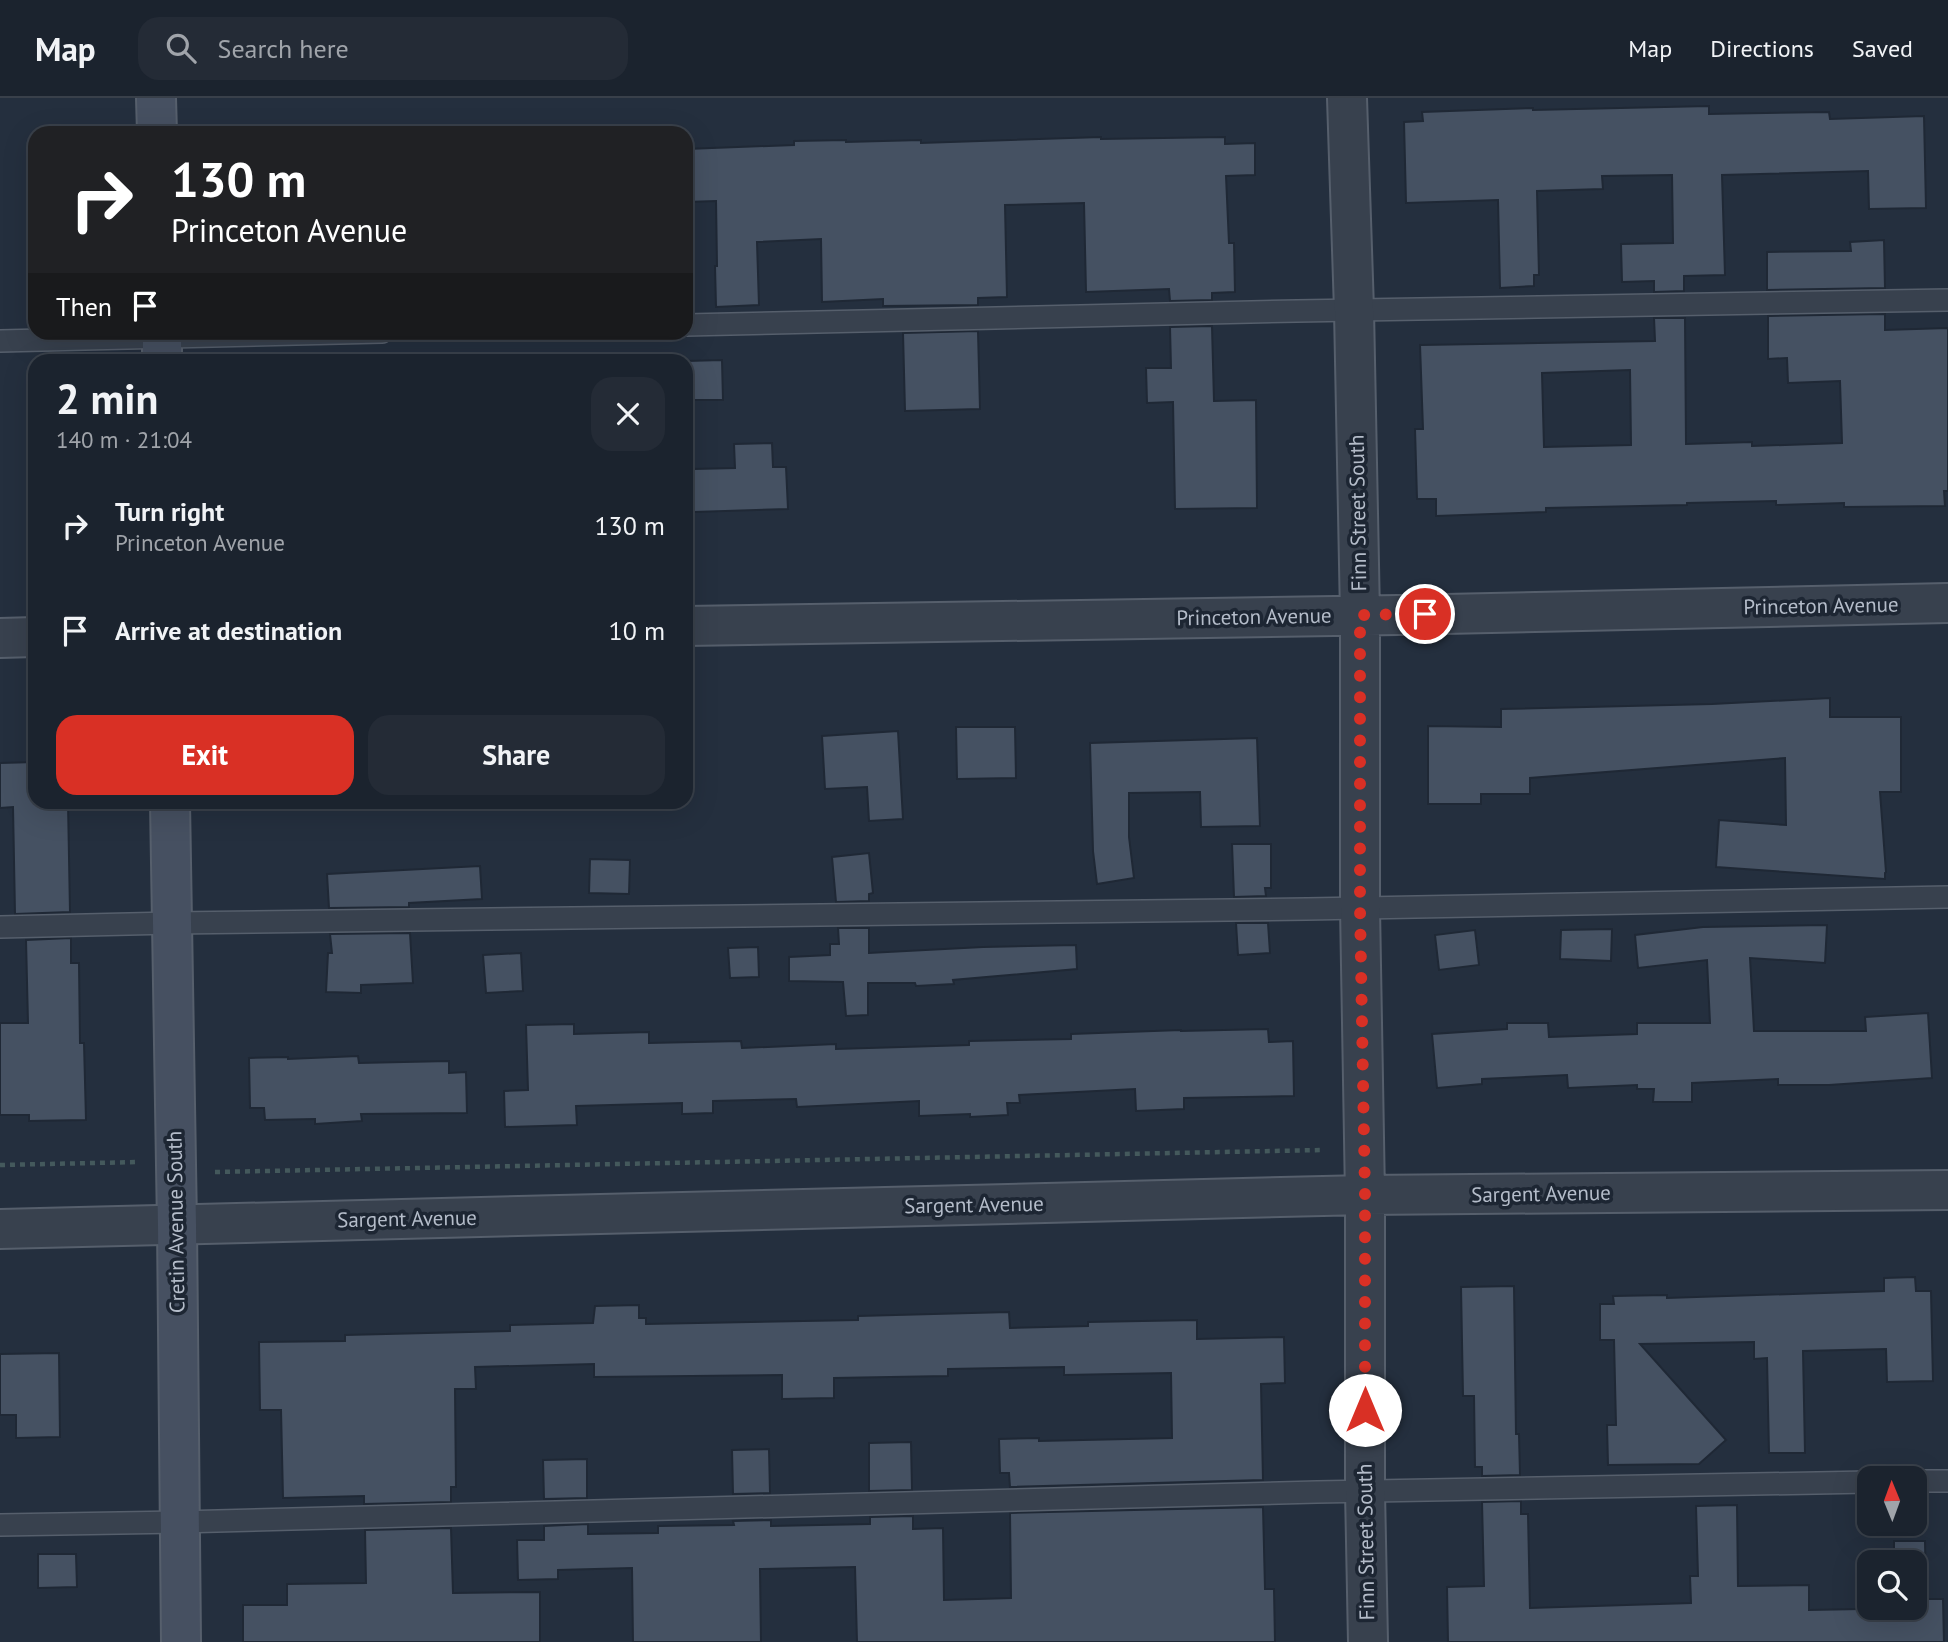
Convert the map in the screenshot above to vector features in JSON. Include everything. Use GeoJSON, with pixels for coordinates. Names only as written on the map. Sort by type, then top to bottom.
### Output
{"type":"FeatureCollection","features":[{"type":"Feature","properties":{"kind":"main road"},"geometry":{"type":"LineString","coordinates":[[156,98],[157,126]]}},
{"type":"Feature","properties":{"kind":"main road","name":"Cretin Avenue South"},"geometry":{"type":"LineString","coordinates":[[170,809],[181,1642]]}},
{"type":"Feature","properties":{"kind":"street","name":"Finn Street South"},"geometry":{"type":"LineString","coordinates":[[1347,98],[1360,615],[1360,908],[1368,1642]]}},
{"type":"Feature","properties":{"kind":"street","name":"Princeton Avenue"},"geometry":{"type":"LineString","coordinates":[[693,626],[1948,603]]}},
{"type":"Feature","properties":{"kind":"street"},"geometry":{"type":"LineString","coordinates":[[0,638],[28,637]]}},
{"type":"Feature","properties":{"kind":"street","name":"Sargent Avenue"},"geometry":{"type":"LineString","coordinates":[[0,1228],[1365,1195],[1948,1189]]}},
{"type":"Feature","properties":{"kind":"lane"},"geometry":{"type":"LineString","coordinates":[[693,325],[1948,300]]}},
{"type":"Feature","properties":{"kind":"lane"},"geometry":{"type":"LineString","coordinates":[[0,341],[162,344],[235,340]]}},
{"type":"Feature","properties":{"kind":"lane"},"geometry":{"type":"LineString","coordinates":[[0,927],[1948,897]]}},
{"type":"Feature","properties":{"kind":"lane"},"geometry":{"type":"LineString","coordinates":[[1927,1481],[1948,1481]]}},
{"type":"Feature","properties":{"kind":"lane"},"geometry":{"type":"LineString","coordinates":[[0,1525],[1365,1491],[1857,1482]]}},
{"type":"Feature","properties":{"kind":"path"},"geometry":{"type":"LineString","coordinates":[[206,1172],[1323,1150]]}},
{"type":"Feature","properties":{"kind":"path"},"geometry":{"type":"LineString","coordinates":[[0,1165],[139,1162]]}},
{"type":"Feature","properties":{"kind":"building"},"geometry":{"type":"Polygon","coordinates":[[[1709,106],[1709,114],[1829,112],[1830,119],[1924,116],[1926,208],[1869,209],[1868,171],[1722,175],[1725,275],[1684,276],[1684,291],[1654,292],[1654,281],[1622,282],[1621,244],[1673,243],[1672,175],[1602,176],[1603,189],[1537,191],[1539,275],[1534,275],[1534,286],[1500,288],[1498,200],[1406,203],[1404,122],[1423,121],[1422,112],[1709,106]]]}},
{"type":"Feature","properties":{"kind":"building"},"geometry":{"type":"Polygon","coordinates":[[[1101,137],[1225,137],[1225,144],[1255,143],[1255,175],[1226,176],[1229,243],[1234,243],[1235,292],[1212,293],[1212,300],[1170,301],[1169,289],[1086,292],[1084,203],[1005,205],[1007,297],[978,298],[978,305],[883,306],[883,299],[822,302],[821,239],[757,242],[759,305],[716,307],[716,201],[693,202],[693,149],[794,145],[794,141],[921,140],[921,143],[1101,137]]]}},
{"type":"Feature","properties":{"kind":"building"},"geometry":{"type":"Polygon","coordinates":[[[1884,240],[1885,288],[1767,290],[1767,252],[1851,251],[1850,242],[1884,240]]]}},
{"type":"Feature","properties":{"kind":"building"},"geometry":{"type":"Polygon","coordinates":[[[1885,314],[1885,330],[1948,328],[1948,491],[1944,491],[1945,506],[1844,507],[1844,503],[1776,505],[1776,501],[1546,508],[1546,512],[1436,516],[1436,499],[1417,499],[1415,429],[1423,429],[1420,345],[1655,341],[1654,318],[1685,318],[1686,444],[1752,442],[1752,446],[1842,443],[1840,381],[1788,383],[1787,358],[1768,359],[1768,316],[1885,314]],[[1630,370],[1542,373],[1544,447],[1631,445],[1630,370]]]}},
{"type":"Feature","properties":{"kind":"building"},"geometry":{"type":"Polygon","coordinates":[[[1212,326],[1214,401],[1256,400],[1257,508],[1175,509],[1173,402],[1147,403],[1146,368],[1171,368],[1170,327],[1212,326]]]}},
{"type":"Feature","properties":{"kind":"building"},"geometry":{"type":"Polygon","coordinates":[[[978,331],[980,409],[905,411],[903,333],[978,331]]]}},
{"type":"Feature","properties":{"kind":"building"},"geometry":{"type":"Polygon","coordinates":[[[722,360],[723,400],[693,400],[693,361],[722,360]]]}},
{"type":"Feature","properties":{"kind":"building"},"geometry":{"type":"Polygon","coordinates":[[[772,443],[773,467],[786,467],[788,509],[694,512],[693,469],[735,468],[734,444],[772,443]]]}},
{"type":"Feature","properties":{"kind":"building"},"geometry":{"type":"Polygon","coordinates":[[[1830,698],[1830,717],[1901,717],[1901,792],[1880,792],[1885,879],[1716,867],[1719,820],[1786,825],[1785,758],[1530,778],[1530,794],[1481,794],[1481,804],[1428,804],[1428,726],[1501,727],[1501,709],[1830,698]]]}},
{"type":"Feature","properties":{"kind":"building"},"geometry":{"type":"Polygon","coordinates":[[[956,727],[1015,727],[1016,778],[957,779],[956,727]]]}},
{"type":"Feature","properties":{"kind":"building"},"geometry":{"type":"Polygon","coordinates":[[[898,731],[903,819],[869,821],[867,787],[825,789],[822,736],[898,731]]]}},
{"type":"Feature","properties":{"kind":"building"},"geometry":{"type":"Polygon","coordinates":[[[1257,738],[1260,826],[1201,827],[1200,792],[1129,793],[1129,837],[1134,878],[1097,884],[1093,851],[1090,743],[1257,738]]]}},
{"type":"Feature","properties":{"kind":"building"},"geometry":{"type":"Polygon","coordinates":[[[28,762],[28,809],[68,809],[70,912],[15,914],[13,807],[0,808],[0,763],[28,762]]]}},
{"type":"Feature","properties":{"kind":"building"},"geometry":{"type":"Polygon","coordinates":[[[1232,844],[1271,844],[1271,888],[1265,888],[1266,896],[1234,897],[1232,844]]]}},
{"type":"Feature","properties":{"kind":"building"},"geometry":{"type":"Polygon","coordinates":[[[869,853],[873,893],[869,894],[869,901],[836,902],[832,857],[869,853]]]}},
{"type":"Feature","properties":{"kind":"building"},"geometry":{"type":"Polygon","coordinates":[[[590,859],[630,860],[629,894],[589,893],[590,859]]]}},
{"type":"Feature","properties":{"kind":"building"},"geometry":{"type":"Polygon","coordinates":[[[480,866],[482,899],[409,903],[409,907],[329,908],[327,874],[480,866]]]}},
{"type":"Feature","properties":{"kind":"building"},"geometry":{"type":"Polygon","coordinates":[[[1236,923],[1268,923],[1270,953],[1238,955],[1236,923]]]}},
{"type":"Feature","properties":{"kind":"building"},"geometry":{"type":"Polygon","coordinates":[[[1827,925],[1825,963],[1750,958],[1754,1031],[1866,1031],[1865,1017],[1928,1013],[1932,1078],[1829,1085],[1778,1085],[1778,1079],[1692,1083],[1692,1102],[1653,1102],[1654,1089],[1637,1089],[1637,1085],[1568,1088],[1567,1075],[1482,1079],[1482,1084],[1437,1088],[1432,1034],[1507,1029],[1507,1023],[1548,1023],[1549,1037],[1637,1034],[1637,1023],[1710,1023],[1707,960],[1638,968],[1635,935],[1703,927],[1827,925]]]}},
{"type":"Feature","properties":{"kind":"building"},"geometry":{"type":"Polygon","coordinates":[[[838,928],[869,928],[869,953],[1076,945],[1077,969],[953,980],[954,984],[916,986],[915,983],[868,983],[868,1015],[846,1016],[843,982],[789,981],[789,957],[830,955],[830,944],[839,944],[838,928]]]}},
{"type":"Feature","properties":{"kind":"building"},"geometry":{"type":"Polygon","coordinates":[[[1612,929],[1611,961],[1560,959],[1561,930],[1612,929]]]}},
{"type":"Feature","properties":{"kind":"building"},"geometry":{"type":"Polygon","coordinates":[[[1475,930],[1479,965],[1439,970],[1435,935],[1475,930]]]}},
{"type":"Feature","properties":{"kind":"building"},"geometry":{"type":"Polygon","coordinates":[[[410,933],[413,983],[361,985],[361,993],[326,992],[328,953],[332,953],[330,934],[410,933]]]}},
{"type":"Feature","properties":{"kind":"building"},"geometry":{"type":"Polygon","coordinates":[[[71,938],[71,963],[79,963],[80,1043],[84,1043],[86,1120],[29,1121],[29,1115],[0,1115],[0,1023],[28,1023],[26,940],[71,938]]]}},
{"type":"Feature","properties":{"kind":"building"},"geometry":{"type":"Polygon","coordinates":[[[758,947],[759,977],[730,978],[728,948],[758,947]]]}},
{"type":"Feature","properties":{"kind":"building"},"geometry":{"type":"Polygon","coordinates":[[[521,953],[523,991],[486,993],[483,955],[521,953]]]}},
{"type":"Feature","properties":{"kind":"building"},"geometry":{"type":"Polygon","coordinates":[[[574,1024],[574,1034],[649,1032],[649,1043],[741,1041],[742,1048],[836,1044],[836,1049],[969,1045],[969,1041],[1071,1039],[1071,1034],[1268,1029],[1269,1042],[1293,1041],[1294,1096],[1184,1098],[1184,1109],[1136,1111],[1135,1089],[1019,1095],[1020,1103],[1007,1103],[1008,1115],[970,1117],[970,1114],[919,1116],[919,1101],[797,1107],[796,1099],[713,1101],[713,1113],[682,1114],[682,1103],[576,1106],[577,1125],[505,1127],[504,1091],[528,1090],[526,1025],[574,1024]]]}},
{"type":"Feature","properties":{"kind":"building"},"geometry":{"type":"Polygon","coordinates":[[[358,1056],[359,1063],[449,1061],[449,1073],[466,1072],[467,1113],[361,1114],[362,1121],[315,1124],[315,1119],[265,1120],[264,1108],[250,1108],[249,1058],[358,1056]]]}},
{"type":"Feature","properties":{"kind":"building"},"geometry":{"type":"Polygon","coordinates":[[[1915,1277],[1916,1291],[1931,1291],[1933,1381],[1887,1382],[1886,1349],[1803,1351],[1805,1453],[1769,1453],[1767,1358],[1754,1359],[1754,1342],[1640,1344],[1726,1440],[1699,1464],[1608,1465],[1607,1425],[1616,1425],[1614,1340],[1600,1340],[1600,1304],[1614,1304],[1613,1296],[1667,1295],[1667,1298],[1884,1291],[1884,1278],[1915,1277]]]}},
{"type":"Feature","properties":{"kind":"building"},"geometry":{"type":"Polygon","coordinates":[[[1514,1286],[1516,1434],[1519,1434],[1520,1475],[1482,1476],[1482,1467],[1475,1467],[1474,1396],[1463,1396],[1461,1287],[1514,1286]]]}},
{"type":"Feature","properties":{"kind":"building"},"geometry":{"type":"Polygon","coordinates":[[[639,1305],[639,1318],[646,1318],[646,1324],[858,1320],[858,1316],[1009,1312],[1010,1328],[1088,1326],[1088,1322],[1197,1320],[1197,1339],[1284,1337],[1285,1383],[1261,1384],[1263,1480],[1010,1487],[1009,1473],[1000,1473],[999,1439],[1039,1438],[1039,1441],[1172,1438],[1171,1373],[1064,1375],[1064,1367],[948,1369],[948,1376],[834,1378],[834,1398],[782,1399],[782,1375],[594,1377],[594,1364],[475,1367],[476,1389],[455,1389],[456,1487],[451,1487],[451,1502],[364,1504],[364,1496],[283,1498],[281,1410],[260,1410],[259,1342],[345,1341],[345,1335],[510,1331],[510,1325],[593,1323],[595,1306],[639,1305]]]}},
{"type":"Feature","properties":{"kind":"building"},"geometry":{"type":"Polygon","coordinates":[[[59,1353],[60,1437],[16,1438],[16,1415],[0,1415],[0,1354],[59,1353]]]}},
{"type":"Feature","properties":{"kind":"building"},"geometry":{"type":"Polygon","coordinates":[[[911,1442],[912,1490],[869,1491],[869,1443],[911,1442]]]}},
{"type":"Feature","properties":{"kind":"building"},"geometry":{"type":"Polygon","coordinates":[[[769,1449],[770,1493],[733,1494],[732,1450],[769,1449]]]}},
{"type":"Feature","properties":{"kind":"building"},"geometry":{"type":"Polygon","coordinates":[[[587,1459],[587,1498],[544,1499],[543,1460],[587,1459]]]}},
{"type":"Feature","properties":{"kind":"building"},"geometry":{"type":"Polygon","coordinates":[[[1521,1501],[1521,1514],[1528,1514],[1530,1608],[1691,1603],[1690,1576],[1698,1576],[1696,1506],[1737,1505],[1738,1586],[1809,1585],[1809,1610],[1857,1609],[1857,1620],[1927,1620],[1927,1599],[1943,1599],[1944,1642],[1448,1642],[1447,1587],[1484,1586],[1482,1502],[1521,1501]]]}},
{"type":"Feature","properties":{"kind":"building"},"geometry":{"type":"Polygon","coordinates":[[[1263,1507],[1265,1589],[1274,1589],[1275,1642],[857,1642],[855,1567],[760,1569],[761,1642],[633,1642],[632,1568],[558,1570],[558,1579],[518,1580],[517,1540],[544,1540],[544,1526],[588,1524],[588,1534],[658,1533],[658,1526],[734,1525],[733,1521],[771,1520],[771,1526],[870,1524],[870,1517],[913,1516],[913,1529],[943,1528],[944,1600],[1011,1598],[1010,1513],[1263,1507]]]}},
{"type":"Feature","properties":{"kind":"building"},"geometry":{"type":"Polygon","coordinates":[[[451,1528],[453,1593],[540,1592],[540,1642],[243,1642],[243,1605],[287,1605],[287,1584],[366,1583],[365,1530],[451,1528]]]}},
{"type":"Feature","properties":{"kind":"building"},"geometry":{"type":"Polygon","coordinates":[[[1894,1541],[1925,1541],[1925,1550],[1894,1550],[1894,1541]]]}},
{"type":"Feature","properties":{"kind":"building"},"geometry":{"type":"Polygon","coordinates":[[[38,1554],[76,1554],[77,1587],[38,1588],[38,1554]]]}},
{"type":"Feature","properties":{"kind":"route"},"geometry":{"type":"LineString","coordinates":[[1365,1410],[1360,615],[1425,614]]}}]}
